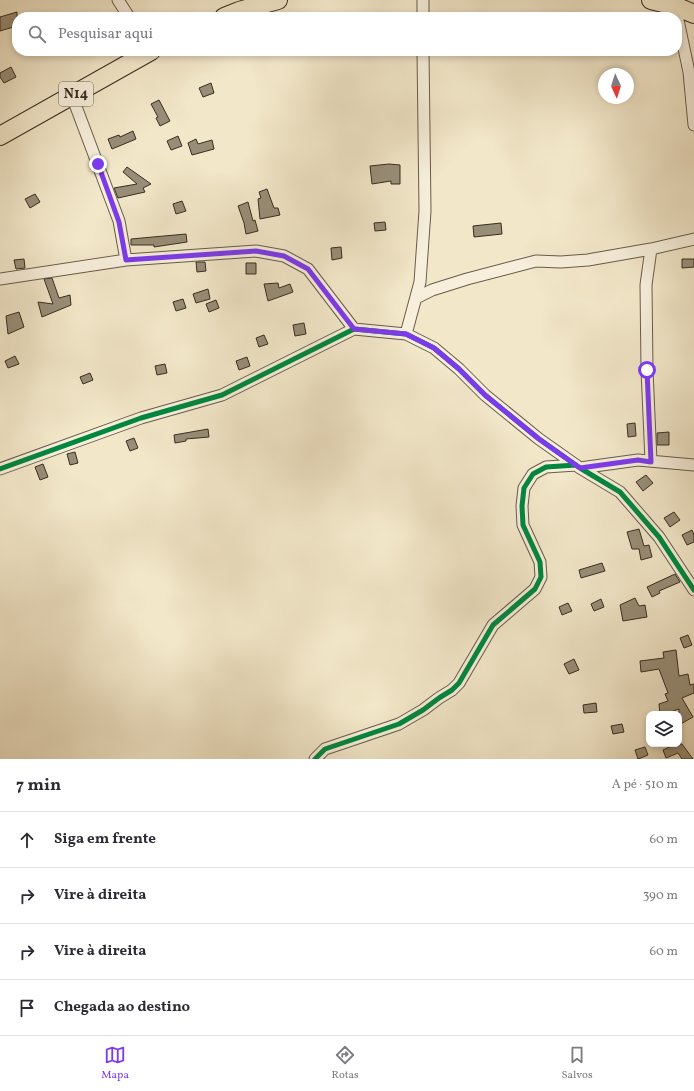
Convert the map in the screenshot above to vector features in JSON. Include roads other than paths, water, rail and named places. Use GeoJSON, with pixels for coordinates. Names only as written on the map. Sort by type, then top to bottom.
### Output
{"type":"FeatureCollection","features":[{"type":"Feature","properties":{"kind":"main road"},"geometry":{"type":"LineString","coordinates":[[236,12],[278,0]]}},
{"type":"Feature","properties":{"kind":"main road"},"geometry":{"type":"LineString","coordinates":[[663,2],[694,14]]}},
{"type":"Feature","properties":{"kind":"main road","name":"N14"},"geometry":{"type":"LineString","coordinates":[[0,136],[141,56]]}},
{"type":"Feature","properties":{"kind":"street"},"geometry":{"type":"LineString","coordinates":[[118,0],[126,12]]}},
{"type":"Feature","properties":{"kind":"street"},"geometry":{"type":"LineString","coordinates":[[423,0],[423,12]]}},
{"type":"Feature","properties":{"kind":"street"},"geometry":{"type":"LineString","coordinates":[[663,2],[667,12]]}},
{"type":"Feature","properties":{"kind":"street"},"geometry":{"type":"LineString","coordinates":[[682,53],[689,72],[694,125]]}},
{"type":"Feature","properties":{"kind":"street"},"geometry":{"type":"LineString","coordinates":[[406,334],[420,282],[425,211],[423,56]]}},
{"type":"Feature","properties":{"kind":"street"},"geometry":{"type":"LineString","coordinates":[[72,96],[119,222],[126,260]]}},
{"type":"Feature","properties":{"kind":"street"},"geometry":{"type":"LineString","coordinates":[[416,298],[432,290],[460,281],[536,261],[561,262],[588,260],[651,249],[694,238]]}},
{"type":"Feature","properties":{"kind":"street"},"geometry":{"type":"LineString","coordinates":[[651,249],[646,293],[647,370],[651,462]]}},
{"type":"Feature","properties":{"kind":"street"},"geometry":{"type":"LineString","coordinates":[[0,279],[126,260],[256,251],[284,256],[308,269],[354,329]]}},
{"type":"Feature","properties":{"kind":"street"},"geometry":{"type":"LineString","coordinates":[[0,469],[140,418],[222,395],[354,329],[406,334],[434,348],[459,369],[485,395],[539,439],[578,467],[620,492],[659,537],[694,590]]}},
{"type":"Feature","properties":{"kind":"street"},"geometry":{"type":"LineString","coordinates":[[316,759],[325,749],[399,724],[424,710],[452,690],[459,683],[492,625],[535,589],[541,577],[540,562],[523,525],[522,506],[524,488],[534,474],[546,467],[578,467],[638,460],[694,465]]}}]}
